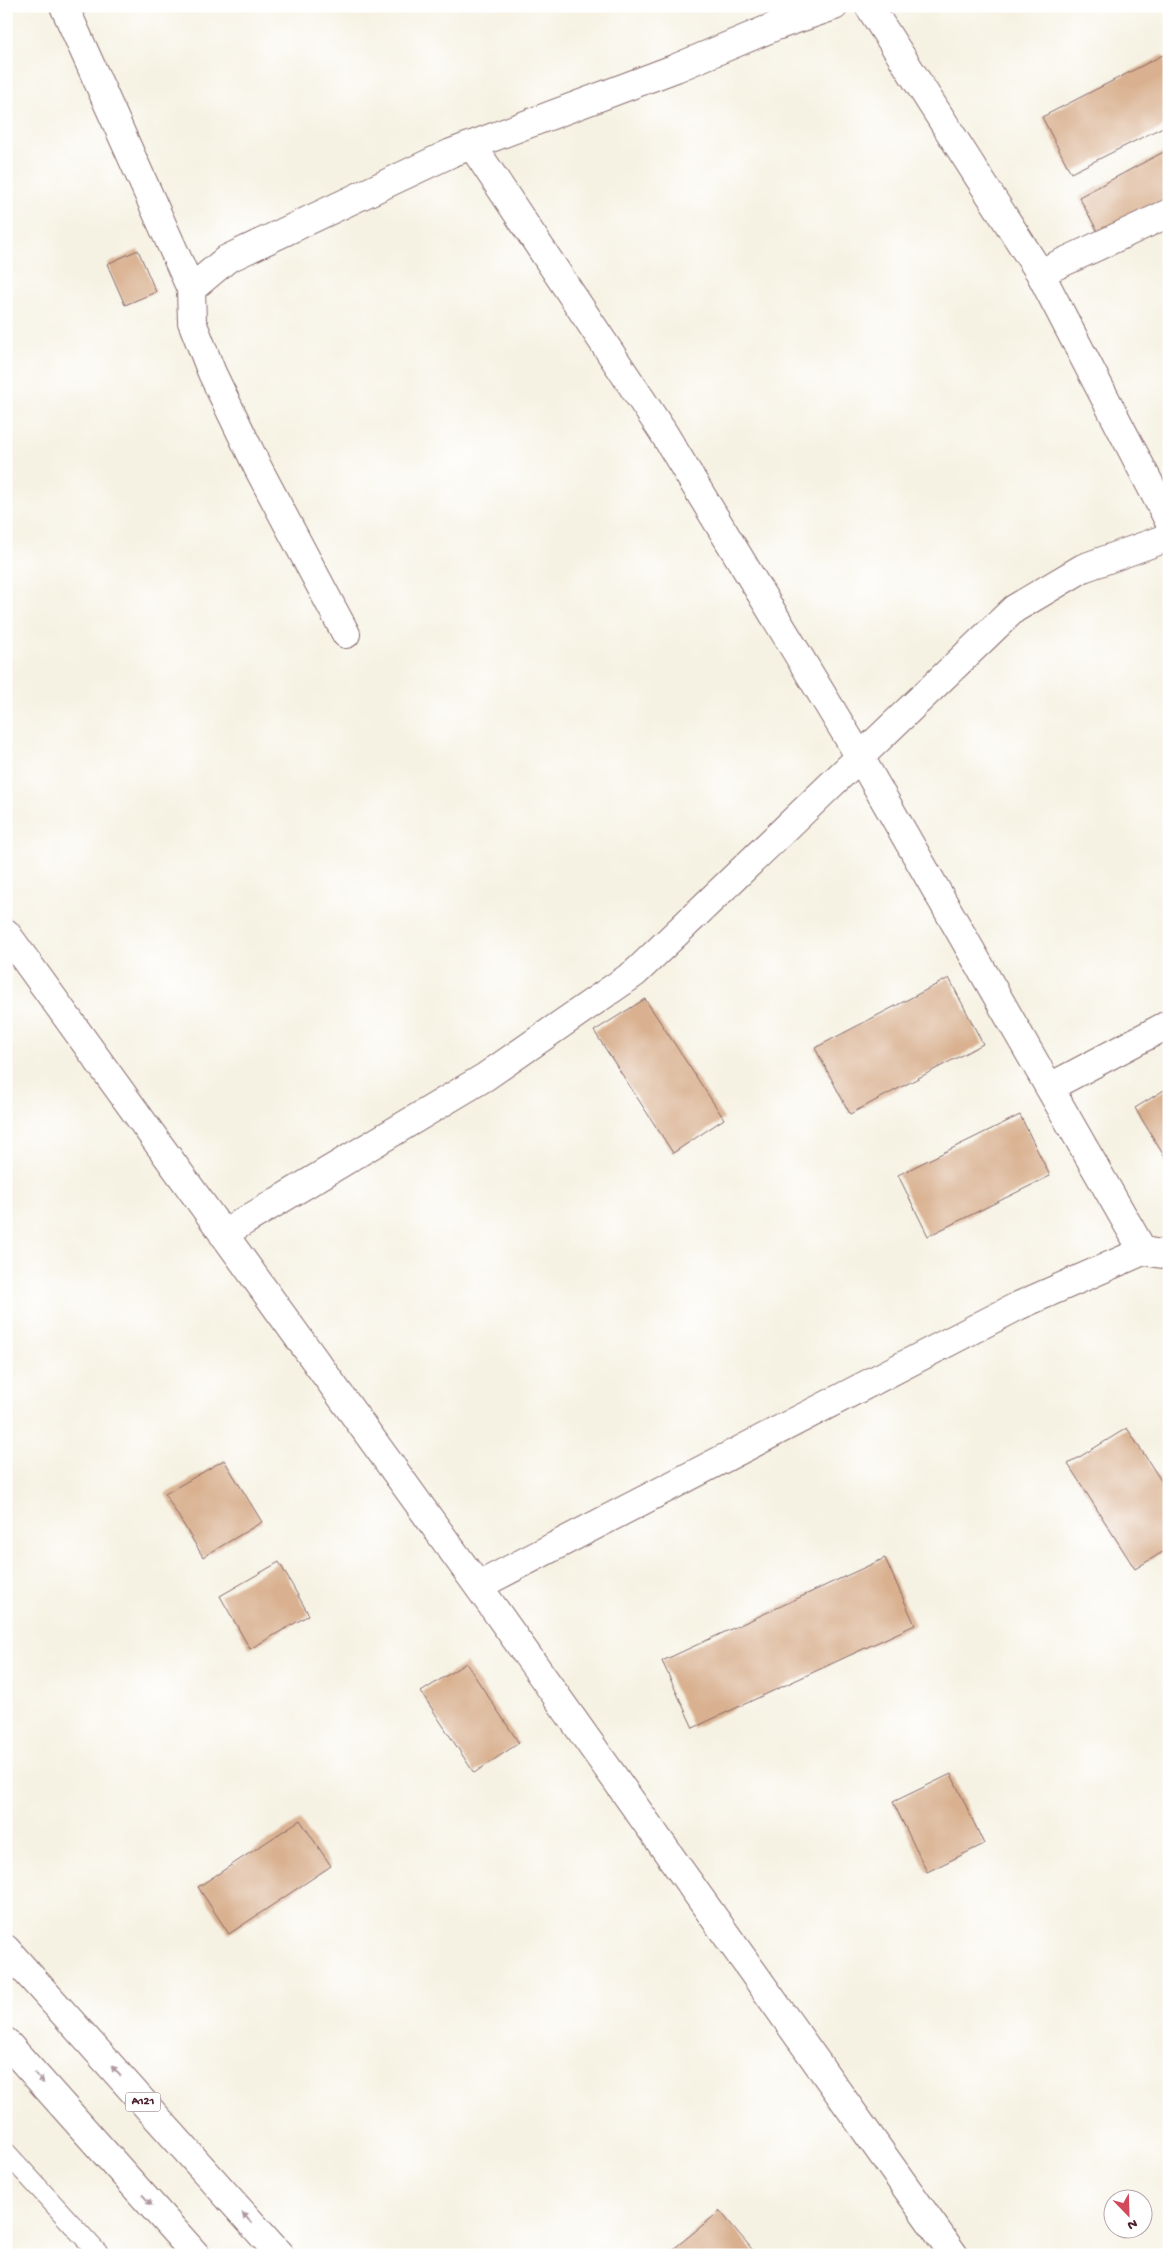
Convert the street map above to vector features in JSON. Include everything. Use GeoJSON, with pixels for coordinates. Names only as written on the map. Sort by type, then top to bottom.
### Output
{"type":"FeatureCollection","features":[{"type":"Feature","properties":{"kind":"main road"},"geometry":{"type":"LineString","coordinates":[[64,6],[191,289],[192,322],[212,373],[258,468],[346,634]]}},
{"type":"Feature","properties":{"kind":"main road"},"geometry":{"type":"LineString","coordinates":[[191,289],[227,259],[472,144],[676,68],[776,26],[834,6]]}},
{"type":"Feature","properties":{"kind":"main road"},"geometry":{"type":"LineString","coordinates":[[869,6],[1040,274],[1169,521]]}},
{"type":"Feature","properties":{"kind":"main road"},"geometry":{"type":"LineString","coordinates":[[472,144],[663,432],[860,757],[1050,1087],[1156,1253],[1018,1306],[478,1586]]}},
{"type":"Feature","properties":{"kind":"main road"},"geometry":{"type":"LineString","coordinates":[[1040,274],[1169,213]]}},
{"type":"Feature","properties":{"kind":"main road"},"geometry":{"type":"LineString","coordinates":[[223,1234],[485,1077],[635,973],[1014,609],[1083,568],[1169,537]]}},
{"type":"Feature","properties":{"kind":"main road"},"geometry":{"type":"LineString","coordinates":[[6,933],[478,1586],[954,2255]]}},
{"type":"Feature","properties":{"kind":"main road"},"geometry":{"type":"LineString","coordinates":[[1050,1087],[1169,1024]]}},
{"type":"Feature","properties":{"kind":"main road","name":"A121"},"geometry":{"type":"LineString","coordinates":[[6,1949],[280,2255]]}},
{"type":"Feature","properties":{"kind":"main road"},"geometry":{"type":"LineString","coordinates":[[6,2042],[196,2255]]}},
{"type":"Feature","properties":{"kind":"lane"},"geometry":{"type":"LineString","coordinates":[[6,2152],[100,2255]]}},
{"type":"Feature","properties":{"kind":"building"},"geometry":{"type":"Polygon","coordinates":[[[1163,55],[1169,66],[1169,124],[1071,173],[1042,117],[1163,55]]]}},
{"type":"Feature","properties":{"kind":"building"},"geometry":{"type":"Polygon","coordinates":[[[1169,149],[1169,197],[1099,234],[1079,197],[1169,149]]]}},
{"type":"Feature","properties":{"kind":"building"},"geometry":{"type":"Polygon","coordinates":[[[138,250],[156,292],[125,305],[107,264],[138,250]]]}},
{"type":"Feature","properties":{"kind":"building"},"geometry":{"type":"Polygon","coordinates":[[[949,978],[983,1044],[850,1114],[815,1048],[949,978]]]}},
{"type":"Feature","properties":{"kind":"building"},"geometry":{"type":"Polygon","coordinates":[[[645,999],[724,1119],[673,1153],[594,1031],[645,999]]]}},
{"type":"Feature","properties":{"kind":"building"},"geometry":{"type":"Polygon","coordinates":[[[1169,1087],[1169,1164],[1135,1108],[1169,1087]]]}},
{"type":"Feature","properties":{"kind":"building"},"geometry":{"type":"Polygon","coordinates":[[[1020,1115],[1050,1176],[928,1236],[898,1175],[1020,1115]]]}},
{"type":"Feature","properties":{"kind":"building"},"geometry":{"type":"Polygon","coordinates":[[[1127,1428],[1169,1493],[1169,1548],[1135,1569],[1068,1464],[1127,1428]]]}},
{"type":"Feature","properties":{"kind":"building"},"geometry":{"type":"Polygon","coordinates":[[[224,1460],[262,1522],[203,1557],[165,1494],[224,1460]]]}},
{"type":"Feature","properties":{"kind":"building"},"geometry":{"type":"Polygon","coordinates":[[[885,1558],[915,1625],[693,1728],[662,1661],[885,1558]]]}},
{"type":"Feature","properties":{"kind":"building"},"geometry":{"type":"Polygon","coordinates":[[[279,1562],[309,1615],[250,1649],[220,1596],[279,1562]]]}},
{"type":"Feature","properties":{"kind":"building"},"geometry":{"type":"Polygon","coordinates":[[[466,1663],[519,1743],[474,1773],[421,1692],[466,1663]]]}},
{"type":"Feature","properties":{"kind":"building"},"geometry":{"type":"Polygon","coordinates":[[[951,1774],[984,1844],[927,1872],[893,1802],[951,1774]]]}},
{"type":"Feature","properties":{"kind":"building"},"geometry":{"type":"Polygon","coordinates":[[[300,1820],[331,1866],[229,1934],[198,1887],[300,1820]]]}},
{"type":"Feature","properties":{"kind":"building"},"geometry":{"type":"Polygon","coordinates":[[[720,2211],[757,2255],[666,2255],[720,2211]]]}}]}
